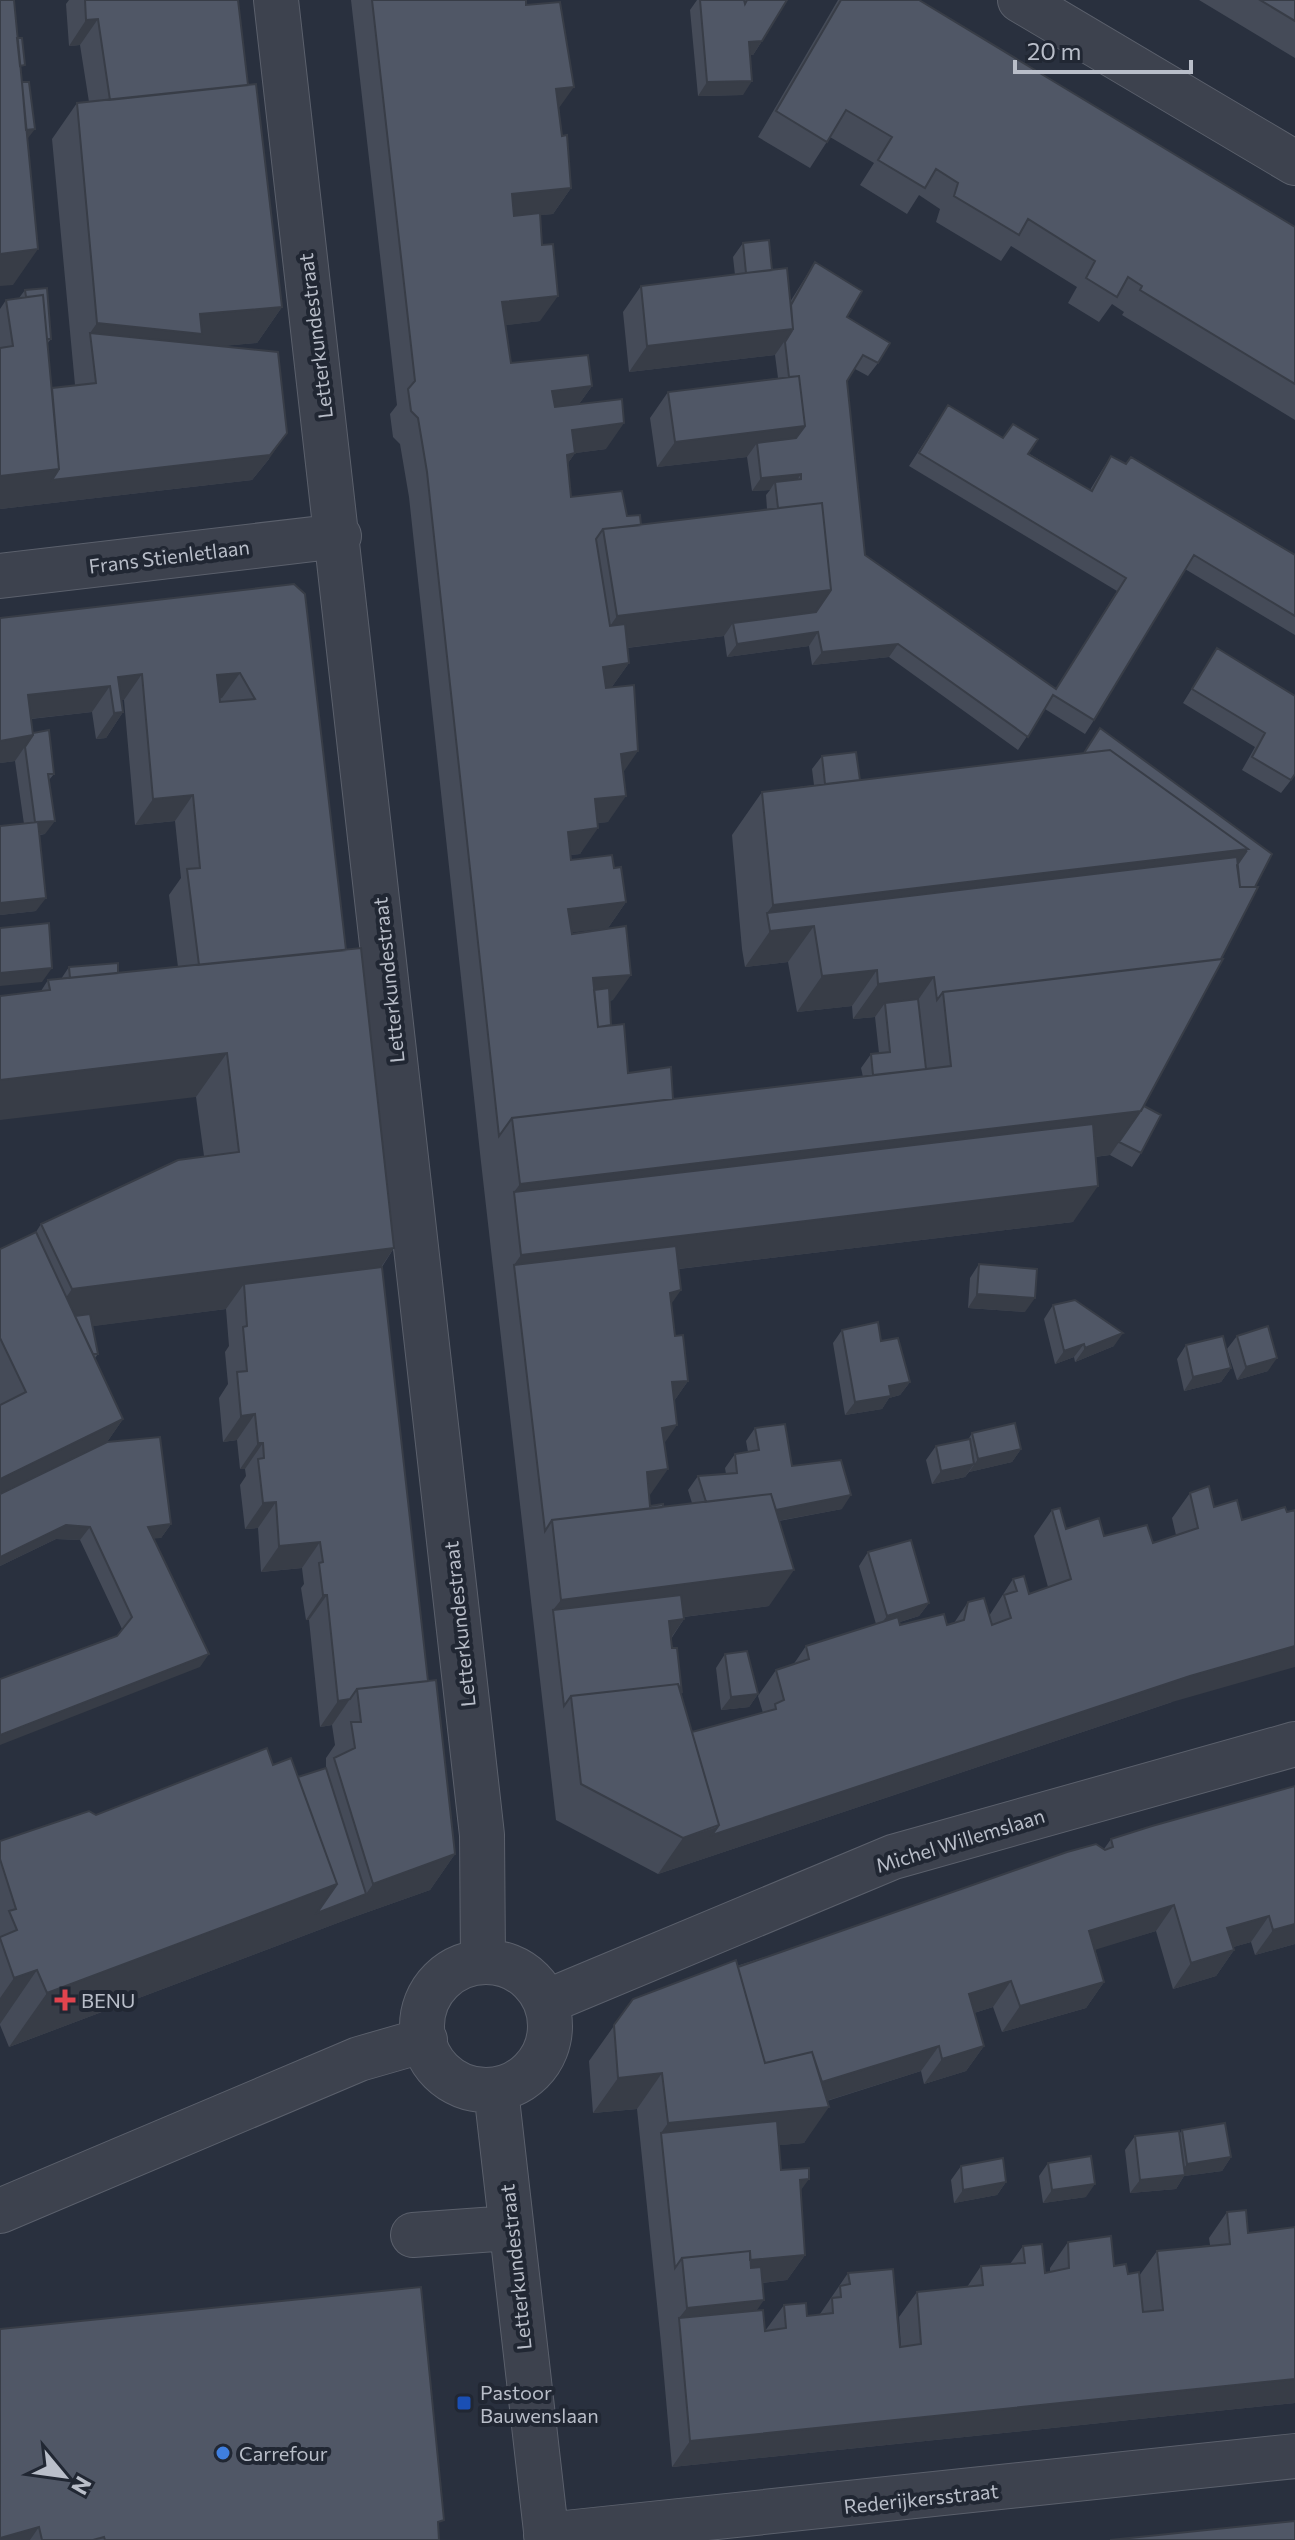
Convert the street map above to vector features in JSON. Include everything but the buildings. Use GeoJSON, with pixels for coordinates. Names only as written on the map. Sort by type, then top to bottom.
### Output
{"type":"FeatureCollection","features":[{"type":"Feature","properties":{"kind":"street","name":"Letterkundestraat"},"geometry":{"type":"LineString","coordinates":[[276,0],[339,536],[481,1819],[483,1961]]}},
{"type":"Feature","properties":{"kind":"street"},"geometry":{"type":"LineString","coordinates":[[1020,0],[1295,163]]}},
{"type":"Feature","properties":{"kind":"street","name":"Frans Stienletlaan"},"geometry":{"type":"LineString","coordinates":[[0,576],[339,536]]}},
{"type":"Feature","properties":{"kind":"street","name":"Michel Willemslaan"},"geometry":{"type":"LineString","coordinates":[[546,2002],[893,1857],[1295,1744]]}},
{"type":"Feature","properties":{"kind":"street"},"geometry":{"type":"LineString","coordinates":[[483,1961],[503,1963],[521,1971],[535,1983],[546,2002],[549,2038],[543,2057],[531,2072],[496,2090],[474,2090],[453,2082],[437,2068],[421,2024],[426,2001],[440,1980],[460,1967],[483,1961]]}},
{"type":"Feature","properties":{"kind":"street"},"geometry":{"type":"LineString","coordinates":[[0,2211],[359,2059],[425,2040]]}},
{"type":"Feature","properties":{"kind":"street","name":"Letterkundestraat"},"geometry":{"type":"LineString","coordinates":[[496,2090],[546,2538]]}},
{"type":"Feature","properties":{"kind":"street"},"geometry":{"type":"LineString","coordinates":[[413,2235],[510,2228]]}},
{"type":"Feature","properties":{"kind":"street","name":"Rederijkersstraat"},"geometry":{"type":"LineString","coordinates":[[546,2538],[1295,2456]]}},
{"type":"Feature","properties":{"kind":"place","name":"BENU"},"geometry":{"type":"Point","coordinates":[65,2000]}},
{"type":"Feature","properties":{"kind":"place","name":"Pastoor Bauwenslaan"},"geometry":{"type":"Point","coordinates":[464,2403]}},
{"type":"Feature","properties":{"kind":"place","name":"Carrefour"},"geometry":{"type":"Point","coordinates":[223,2453]}}]}
